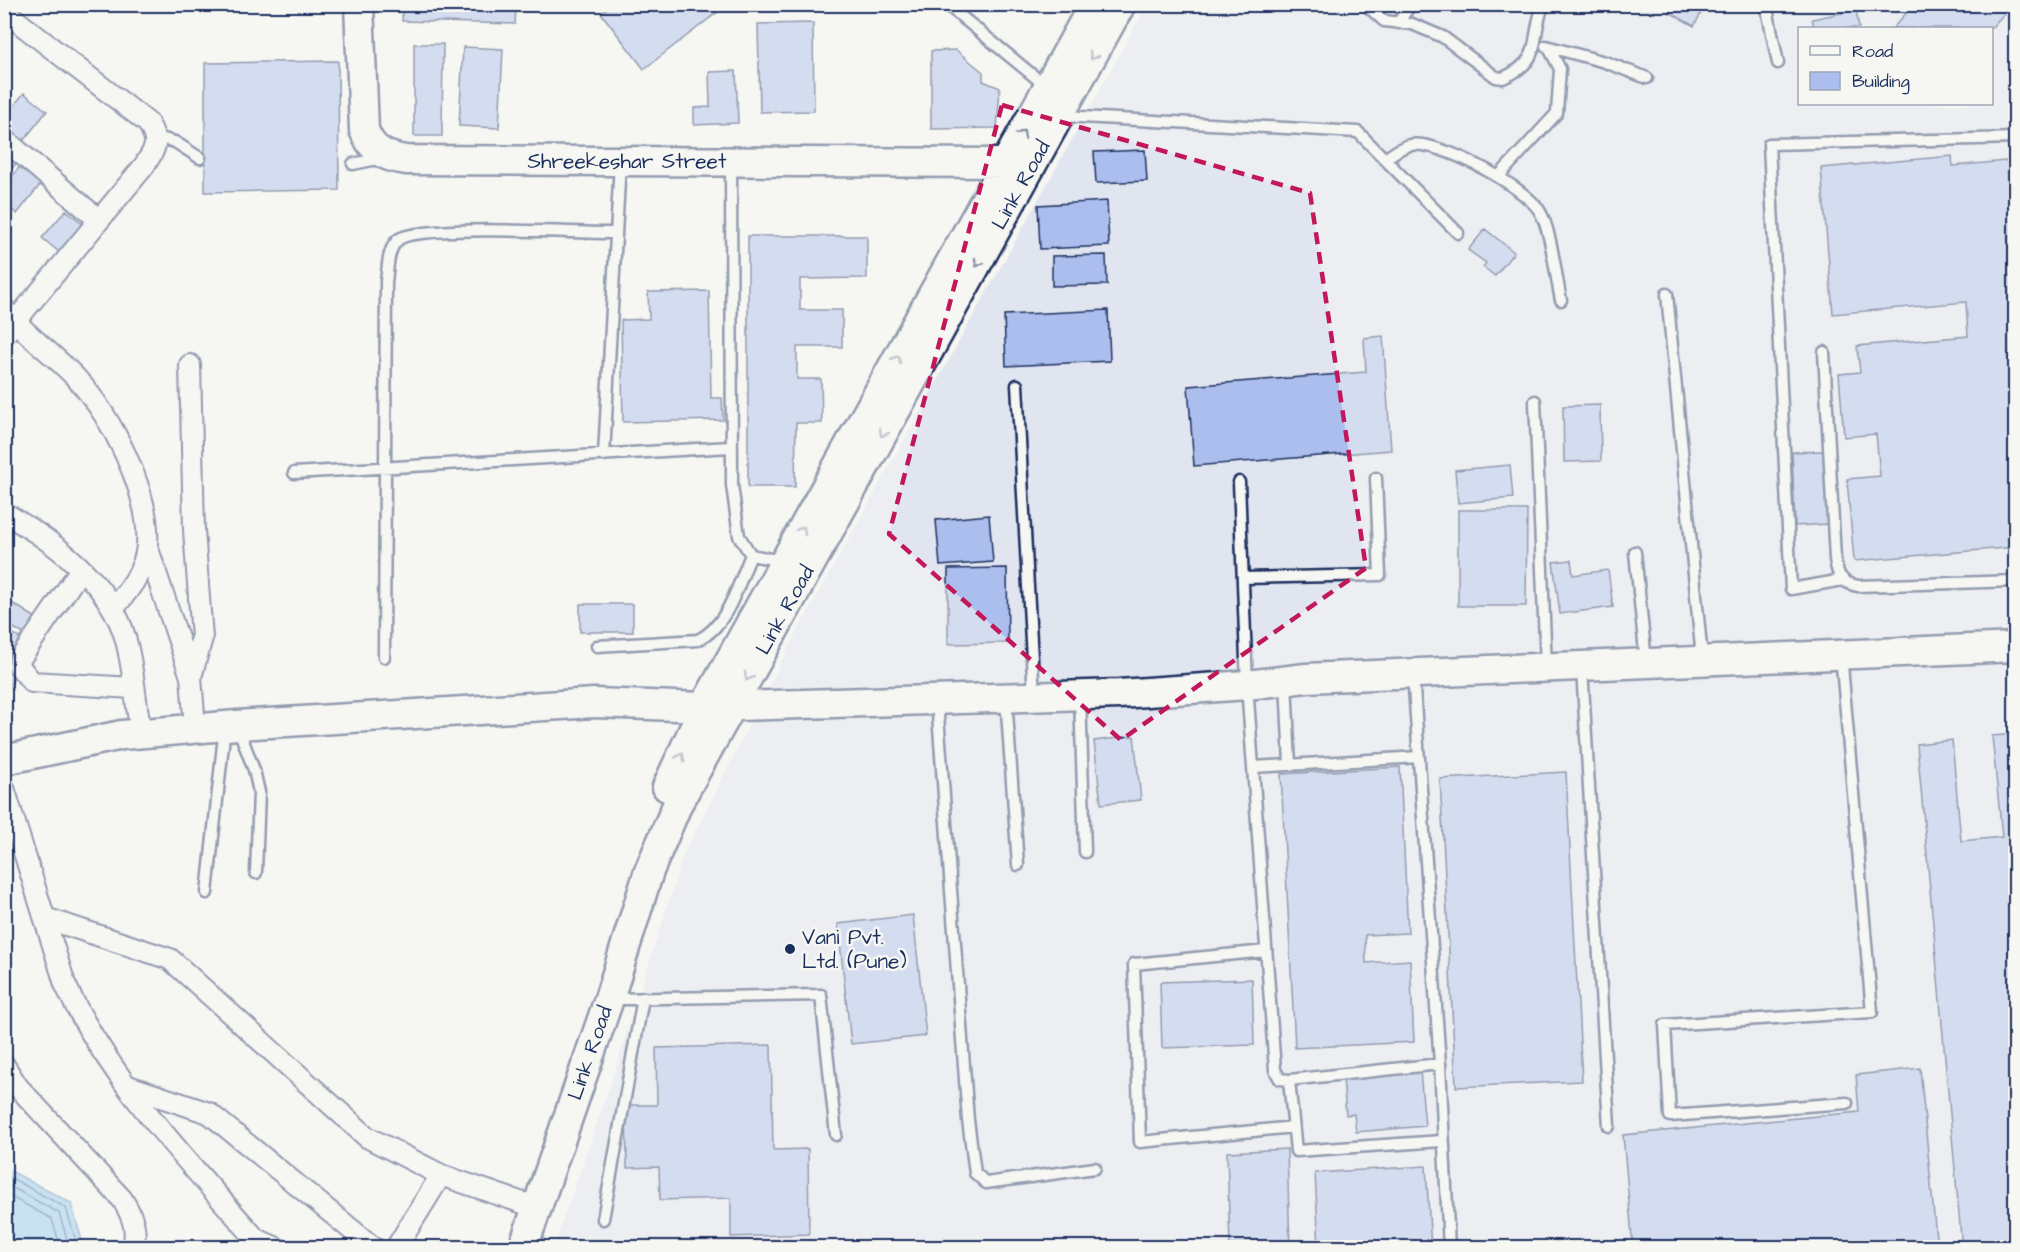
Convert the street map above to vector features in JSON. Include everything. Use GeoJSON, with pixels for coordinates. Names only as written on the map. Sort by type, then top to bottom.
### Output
{"type":"FeatureCollection","features":[{"type":"Feature","properties":{"kind":"street"},"geometry":{"type":"LineString","coordinates":[[359,4],[364,130],[372,146],[389,157]]}},
{"type":"Feature","properties":{"kind":"street","name":"Link Road"},"geometry":{"type":"LineString","coordinates":[[523,1248],[530,1204],[628,881],[660,803],[718,706],[1016,169],[1048,87],[1094,4]]}},
{"type":"Feature","properties":{"kind":"street","name":"Link Road"},"geometry":{"type":"LineString","coordinates":[[507,1248],[530,1204],[609,999],[653,861],[718,706],[784,562],[1016,169],[1059,116],[1121,4]]}},
{"type":"Feature","properties":{"kind":"street"},"geometry":{"type":"LineString","coordinates":[[4,11],[148,123],[156,137],[155,149],[144,166],[8,322],[63,364],[99,407],[123,452],[139,490],[147,523],[147,546],[142,567],[133,584],[113,609]]}},
{"type":"Feature","properties":{"kind":"street"},"geometry":{"type":"LineString","coordinates":[[4,139],[99,220]]}},
{"type":"Feature","properties":{"kind":"street","name":"Shreekeshar Street"},"geometry":{"type":"LineString","coordinates":[[389,157],[1016,169]]}},
{"type":"Feature","properties":{"kind":"street"},"geometry":{"type":"LineString","coordinates":[[190,365],[194,530],[202,638],[191,677]]}},
{"type":"Feature","properties":{"kind":"street"},"geometry":{"type":"LineString","coordinates":[[4,513],[37,533],[81,569],[113,609],[125,637],[141,733]]}},
{"type":"Feature","properties":{"kind":"street"},"geometry":{"type":"LineString","coordinates":[[147,546],[191,677],[195,728]]}},
{"type":"Feature","properties":{"kind":"street"},"geometry":{"type":"LineString","coordinates":[[81,569],[20,658],[19,666],[32,682],[133,688]]}},
{"type":"Feature","properties":{"kind":"street"},"geometry":{"type":"LineString","coordinates":[[4,760],[141,733],[231,725],[594,703],[718,706],[1080,696],[1247,685],[1286,680],[1546,666],[2016,647]]}},
{"type":"Feature","properties":{"kind":"street"},"geometry":{"type":"LineString","coordinates":[[4,788],[65,984],[77,1010],[147,1116],[256,1243],[277,1248]]}},
{"type":"Feature","properties":{"kind":"street"},"geometry":{"type":"LineString","coordinates":[[45,918],[170,958],[367,1137],[441,1175],[530,1204]]}},
{"type":"Feature","properties":{"kind":"street"},"geometry":{"type":"LineString","coordinates":[[4,1065],[18,1087],[122,1200],[134,1222],[136,1237],[133,1248]]}},
{"type":"Feature","properties":{"kind":"street"},"geometry":{"type":"LineString","coordinates":[[128,1086],[209,1113],[374,1248]]}},
{"type":"Feature","properties":{"kind":"street"},"geometry":{"type":"LineString","coordinates":[[396,1248],[441,1175]]}},
{"type":"Feature","properties":{"kind":"lane"},"geometry":{"type":"LineString","coordinates":[[946,4],[1048,87]]}},
{"type":"Feature","properties":{"kind":"lane"},"geometry":{"type":"LineString","coordinates":[[1365,4],[1384,21],[1412,24],[1443,37],[1496,77],[1509,75],[1522,65],[1537,43],[1538,23],[1544,4]]}},
{"type":"Feature","properties":{"kind":"lane"},"geometry":{"type":"LineString","coordinates":[[1398,23],[1411,4]]}},
{"type":"Feature","properties":{"kind":"lane"},"geometry":{"type":"LineString","coordinates":[[1766,4],[1778,63]]}},
{"type":"Feature","properties":{"kind":"lane"},"geometry":{"type":"LineString","coordinates":[[1537,43],[1605,62],[1647,78]]}},
{"type":"Feature","properties":{"kind":"lane"},"geometry":{"type":"LineString","coordinates":[[1498,177],[1557,113],[1560,69],[1549,48]]}},
{"type":"Feature","properties":{"kind":"lane"},"geometry":{"type":"LineString","coordinates":[[1059,116],[1351,129],[1366,137],[1458,233]]}},
{"type":"Feature","properties":{"kind":"lane"},"geometry":{"type":"LineString","coordinates":[[156,137],[175,142],[200,158]]}},
{"type":"Feature","properties":{"kind":"lane"},"geometry":{"type":"LineString","coordinates":[[1843,580],[1791,589],[1769,144],[2016,138]]}},
{"type":"Feature","properties":{"kind":"lane"},"geometry":{"type":"LineString","coordinates":[[1386,158],[1408,145],[1422,144],[1474,163],[1518,188],[1544,220],[1561,300]]}},
{"type":"Feature","properties":{"kind":"lane"},"geometry":{"type":"LineString","coordinates":[[353,164],[389,157]]}},
{"type":"Feature","properties":{"kind":"lane"},"geometry":{"type":"LineString","coordinates":[[604,455],[620,161]]}},
{"type":"Feature","properties":{"kind":"lane"},"geometry":{"type":"LineString","coordinates":[[731,162],[730,447],[735,513],[740,536],[751,555],[784,562]]}},
{"type":"Feature","properties":{"kind":"lane"},"geometry":{"type":"LineString","coordinates":[[384,657],[386,282],[390,252],[398,240],[411,234],[442,231],[616,233]]}},
{"type":"Feature","properties":{"kind":"lane"},"geometry":{"type":"LineString","coordinates":[[1667,294],[1703,660]]}},
{"type":"Feature","properties":{"kind":"lane"},"geometry":{"type":"LineString","coordinates":[[1824,352],[1837,573],[1843,580],[1858,586],[2016,581]]}},
{"type":"Feature","properties":{"kind":"lane"},"geometry":{"type":"LineString","coordinates":[[1017,385],[1034,697]]}},
{"type":"Feature","properties":{"kind":"lane"},"geometry":{"type":"LineString","coordinates":[[1535,401],[1546,666]]}},
{"type":"Feature","properties":{"kind":"lane"},"geometry":{"type":"LineString","coordinates":[[294,473],[730,447]]}},
{"type":"Feature","properties":{"kind":"lane"},"geometry":{"type":"LineString","coordinates":[[1243,579],[1380,574],[1376,478]]}},
{"type":"Feature","properties":{"kind":"lane"},"geometry":{"type":"LineString","coordinates":[[1239,482],[1247,685],[1275,1070],[1280,1079],[1289,1080],[1440,1064]]}},
{"type":"Feature","properties":{"kind":"lane"},"geometry":{"type":"LineString","coordinates":[[1635,552],[1646,662]]}},
{"type":"Feature","properties":{"kind":"lane"},"geometry":{"type":"LineString","coordinates":[[597,646],[698,640],[706,636],[720,622],[751,555]]}},
{"type":"Feature","properties":{"kind":"lane"},"geometry":{"type":"LineString","coordinates":[[1841,654],[1872,1012],[1665,1025],[1670,1116],[1847,1103]]}},
{"type":"Feature","properties":{"kind":"lane"},"geometry":{"type":"LineString","coordinates":[[1581,665],[1609,1126]]}},
{"type":"Feature","properties":{"kind":"lane"},"geometry":{"type":"LineString","coordinates":[[1413,673],[1440,1064],[1449,1248]]}},
{"type":"Feature","properties":{"kind":"lane"},"geometry":{"type":"LineString","coordinates":[[1286,680],[1290,765]]}},
{"type":"Feature","properties":{"kind":"lane"},"geometry":{"type":"LineString","coordinates":[[1080,696],[1085,852]]}},
{"type":"Feature","properties":{"kind":"lane"},"geometry":{"type":"LineString","coordinates":[[1006,698],[1018,865]]}},
{"type":"Feature","properties":{"kind":"lane"},"geometry":{"type":"LineString","coordinates":[[937,701],[968,1120],[975,1173],[986,1184],[1095,1168]]}},
{"type":"Feature","properties":{"kind":"lane"},"geometry":{"type":"LineString","coordinates":[[231,725],[259,792],[256,873]]}},
{"type":"Feature","properties":{"kind":"lane"},"geometry":{"type":"LineString","coordinates":[[207,893],[231,725]]}},
{"type":"Feature","properties":{"kind":"lane"},"geometry":{"type":"LineString","coordinates":[[1253,767],[1419,757]]}},
{"type":"Feature","properties":{"kind":"lane"},"geometry":{"type":"LineString","coordinates":[[1266,951],[1134,964],[1140,1142],[1294,1127]]}},
{"type":"Feature","properties":{"kind":"lane"},"geometry":{"type":"LineString","coordinates":[[609,999],[821,995],[836,1135]]}},
{"type":"Feature","properties":{"kind":"lane"},"geometry":{"type":"LineString","coordinates":[[603,1219],[643,998]]}},
{"type":"Feature","properties":{"kind":"lane"},"geometry":{"type":"LineString","coordinates":[[1289,1080],[1296,1151],[1442,1141]]}},
{"type":"Feature","properties":{"kind":"highlighted area"},"geometry":{"type":"Polygon","coordinates":[[[1002,105],[1310,193],[1366,568],[1121,740],[889,534],[1002,105]]]}},
{"type":"Feature","properties":{"kind":"shaded area"},"geometry":{"type":"Polygon","coordinates":[[[1147,5],[2015,5],[2015,1247],[553,1248],[608,1092],[684,854],[793,639],[1147,5]]]}},
{"type":"Feature","properties":{"kind":"water"},"geometry":{"type":"Polygon","coordinates":[[[4,1159],[7,1169],[71,1203],[84,1247],[5,1247],[4,1159]]]}},
{"type":"Feature","properties":{"kind":"building"},"geometry":{"type":"Polygon","coordinates":[[[403,4],[516,4],[515,24],[402,21],[403,4]]]}},
{"type":"Feature","properties":{"kind":"building"},"geometry":{"type":"Polygon","coordinates":[[[612,4],[728,4],[644,69],[601,13],[612,4]]]}},
{"type":"Feature","properties":{"kind":"building"},"geometry":{"type":"Polygon","coordinates":[[[1673,4],[1706,4],[1694,26],[1669,12],[1673,4]]]}},
{"type":"Feature","properties":{"kind":"building"},"geometry":{"type":"Polygon","coordinates":[[[1914,4],[2013,4],[1992,27],[1894,27],[1914,4]]]}},
{"type":"Feature","properties":{"kind":"building"},"geometry":{"type":"Polygon","coordinates":[[[1856,10],[1859,27],[1814,27],[1812,19],[1856,10]]]}},
{"type":"Feature","properties":{"kind":"building"},"geometry":{"type":"Polygon","coordinates":[[[813,23],[814,111],[760,112],[758,24],[813,23]]]}},
{"type":"Feature","properties":{"kind":"building"},"geometry":{"type":"Polygon","coordinates":[[[414,44],[443,44],[442,136],[414,136],[414,44]]]}},
{"type":"Feature","properties":{"kind":"building"},"geometry":{"type":"Polygon","coordinates":[[[463,47],[503,49],[499,128],[459,126],[463,47]]]}},
{"type":"Feature","properties":{"kind":"building"},"geometry":{"type":"Polygon","coordinates":[[[956,50],[983,72],[983,81],[1000,88],[997,128],[931,129],[931,51],[956,50]]]}},
{"type":"Feature","properties":{"kind":"building"},"geometry":{"type":"Polygon","coordinates":[[[338,61],[339,190],[205,192],[205,63],[338,61]]]}},
{"type":"Feature","properties":{"kind":"building"},"geometry":{"type":"Polygon","coordinates":[[[736,71],[738,123],[694,125],[694,108],[710,107],[709,72],[736,71]]]}},
{"type":"Feature","properties":{"kind":"building"},"geometry":{"type":"Polygon","coordinates":[[[24,93],[47,111],[23,141],[4,127],[4,118],[24,93]]]}},
{"type":"Feature","properties":{"kind":"building"},"geometry":{"type":"Polygon","coordinates":[[[4,146],[20,159],[4,177],[4,146]]]}},
{"type":"Feature","properties":{"kind":"building"},"geometry":{"type":"Polygon","coordinates":[[[1145,150],[1147,181],[1096,183],[1094,152],[1145,150]]]}},
{"type":"Feature","properties":{"kind":"building"},"geometry":{"type":"Polygon","coordinates":[[[1952,156],[1953,166],[2016,160],[2016,547],[1854,561],[1847,479],[1880,476],[1876,434],[1844,437],[1839,374],[1860,372],[1857,346],[1968,336],[1966,302],[1833,314],[1821,168],[1952,156]]]}},
{"type":"Feature","properties":{"kind":"building"},"geometry":{"type":"Polygon","coordinates":[[[22,164],[43,181],[17,214],[4,203],[4,186],[22,164]]]}},
{"type":"Feature","properties":{"kind":"building"},"geometry":{"type":"Polygon","coordinates":[[[1107,201],[1109,246],[1040,249],[1038,205],[1107,201]]]}},
{"type":"Feature","properties":{"kind":"building"},"geometry":{"type":"Polygon","coordinates":[[[66,210],[83,224],[59,252],[42,238],[66,210]]]}},
{"type":"Feature","properties":{"kind":"building"},"geometry":{"type":"Polygon","coordinates":[[[1485,229],[1514,252],[1495,276],[1483,267],[1486,263],[1468,250],[1485,229]]]}},
{"type":"Feature","properties":{"kind":"building"},"geometry":{"type":"Polygon","coordinates":[[[748,236],[867,236],[867,278],[800,279],[800,310],[842,310],[842,347],[797,347],[797,379],[821,379],[822,423],[796,423],[795,487],[748,487],[748,236]]]}},
{"type":"Feature","properties":{"kind":"building"},"geometry":{"type":"Polygon","coordinates":[[[1106,255],[1107,285],[1052,286],[1052,256],[1106,255]]]}},
{"type":"Feature","properties":{"kind":"building"},"geometry":{"type":"Polygon","coordinates":[[[709,291],[711,398],[722,398],[723,420],[623,422],[621,320],[649,319],[648,292],[709,291]]]}},
{"type":"Feature","properties":{"kind":"building"},"geometry":{"type":"Polygon","coordinates":[[[1108,310],[1110,361],[1006,366],[1004,315],[1108,310]]]}},
{"type":"Feature","properties":{"kind":"building"},"geometry":{"type":"Polygon","coordinates":[[[1383,336],[1391,450],[1194,466],[1188,386],[1366,372],[1364,338],[1383,336]]]}},
{"type":"Feature","properties":{"kind":"building"},"geometry":{"type":"Polygon","coordinates":[[[1600,405],[1601,461],[1564,462],[1563,406],[1600,405]]]}},
{"type":"Feature","properties":{"kind":"building"},"geometry":{"type":"Polygon","coordinates":[[[1824,451],[1828,524],[1795,526],[1792,452],[1824,451]]]}},
{"type":"Feature","properties":{"kind":"building"},"geometry":{"type":"Polygon","coordinates":[[[1510,465],[1513,498],[1458,503],[1455,470],[1510,465]]]}},
{"type":"Feature","properties":{"kind":"building"},"geometry":{"type":"Polygon","coordinates":[[[1458,510],[1527,510],[1526,606],[1458,606],[1458,510]]]}},
{"type":"Feature","properties":{"kind":"building"},"geometry":{"type":"Polygon","coordinates":[[[989,515],[993,562],[940,566],[936,520],[989,515]]]}},
{"type":"Feature","properties":{"kind":"building"},"geometry":{"type":"Polygon","coordinates":[[[1571,560],[1573,575],[1608,570],[1613,607],[1560,614],[1553,562],[1571,560]]]}},
{"type":"Feature","properties":{"kind":"building"},"geometry":{"type":"Polygon","coordinates":[[[1007,568],[1008,643],[948,644],[948,569],[1007,568]]]}},
{"type":"Feature","properties":{"kind":"building"},"geometry":{"type":"Polygon","coordinates":[[[4,598],[41,621],[30,638],[4,622],[4,598]]]}},
{"type":"Feature","properties":{"kind":"building"},"geometry":{"type":"Polygon","coordinates":[[[580,604],[633,604],[633,632],[580,632],[580,604]]]}},
{"type":"Feature","properties":{"kind":"building"},"geometry":{"type":"Polygon","coordinates":[[[4,628],[26,642],[14,661],[4,655],[4,628]]]}},
{"type":"Feature","properties":{"kind":"building"},"geometry":{"type":"Polygon","coordinates":[[[4,664],[18,672],[5,692],[4,692],[4,664]]]}},
{"type":"Feature","properties":{"kind":"building"},"geometry":{"type":"Polygon","coordinates":[[[2016,734],[2016,1248],[1962,1248],[1917,744],[1952,740],[1961,841],[2002,837],[1992,736],[2016,734]]]}},
{"type":"Feature","properties":{"kind":"building"},"geometry":{"type":"Polygon","coordinates":[[[1134,736],[1141,800],[1101,804],[1094,741],[1134,736]]]}},
{"type":"Feature","properties":{"kind":"building"},"geometry":{"type":"Polygon","coordinates":[[[1400,767],[1408,933],[1365,935],[1366,963],[1410,960],[1414,1042],[1295,1048],[1281,774],[1400,767]]]}},
{"type":"Feature","properties":{"kind":"building"},"geometry":{"type":"Polygon","coordinates":[[[1566,772],[1582,1081],[1456,1087],[1440,779],[1566,772]]]}},
{"type":"Feature","properties":{"kind":"building"},"geometry":{"type":"Polygon","coordinates":[[[913,915],[926,1036],[851,1044],[838,924],[913,915]]]}},
{"type":"Feature","properties":{"kind":"building"},"geometry":{"type":"Polygon","coordinates":[[[1252,979],[1254,1045],[1162,1048],[1160,982],[1252,979]]]}},
{"type":"Feature","properties":{"kind":"building"},"geometry":{"type":"Polygon","coordinates":[[[771,1045],[773,1150],[808,1149],[809,1234],[731,1237],[731,1198],[660,1200],[659,1167],[627,1168],[626,1105],[657,1105],[656,1048],[771,1045]]]}},
{"type":"Feature","properties":{"kind":"building"},"geometry":{"type":"Polygon","coordinates":[[[1920,1068],[1937,1248],[1633,1248],[1623,1135],[1859,1112],[1856,1075],[1920,1068]]]}},
{"type":"Feature","properties":{"kind":"building"},"geometry":{"type":"Polygon","coordinates":[[[1420,1071],[1425,1126],[1356,1132],[1354,1114],[1346,1115],[1343,1078],[1420,1071]]]}},
{"type":"Feature","properties":{"kind":"building"},"geometry":{"type":"Polygon","coordinates":[[[1287,1149],[1290,1248],[1230,1248],[1227,1152],[1287,1149]]]}},
{"type":"Feature","properties":{"kind":"building"},"geometry":{"type":"Polygon","coordinates":[[[1426,1166],[1431,1248],[1319,1248],[1315,1173],[1426,1166]]]}},
{"type":"Feature","properties":{"kind":"place","name":"Vani Pvt. Ltd. (Pune)"},"geometry":{"type":"Point","coordinates":[790,949]}}]}
